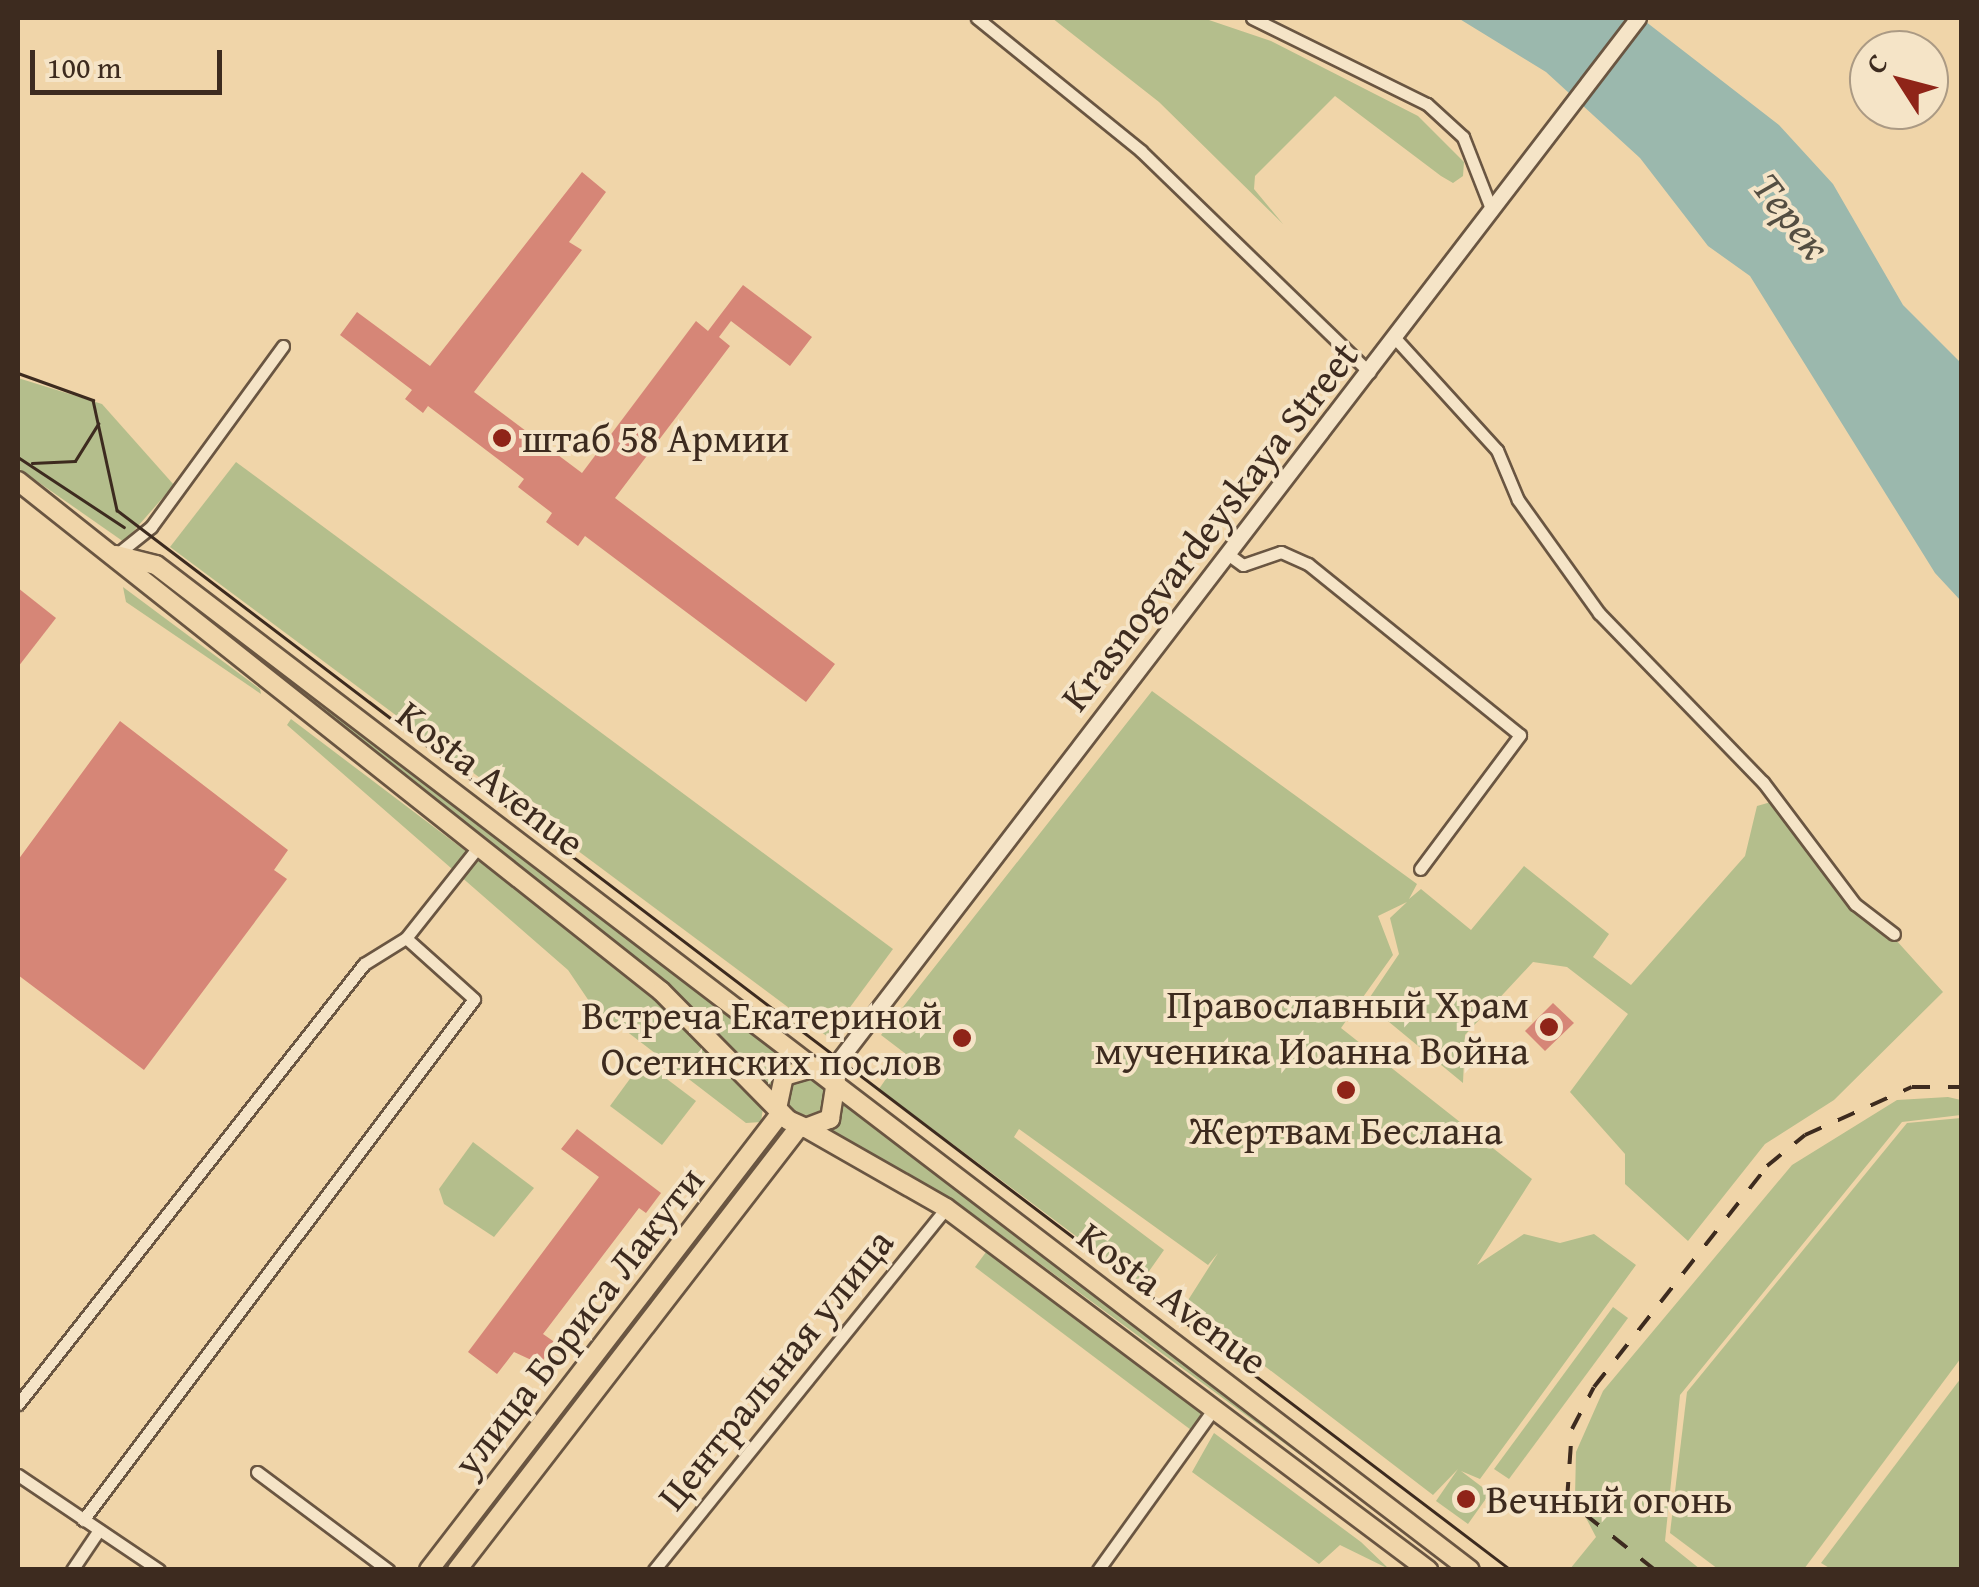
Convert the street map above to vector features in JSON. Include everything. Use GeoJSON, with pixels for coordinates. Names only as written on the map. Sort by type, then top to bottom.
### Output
{"type":"FeatureCollection","features":[{"type":"Feature","properties":{"kind":"main road","name":"Krasnogvardeyskaya Street"},"geometry":{"type":"LineString","coordinates":[[829,1073],[1638,18]]}},
{"type":"Feature","properties":{"kind":"main road","name":"Kosta Avenue"},"geometry":{"type":"LineString","coordinates":[[18,481],[116,556],[141,586],[662,991],[779,1109],[803,1128],[946,1208],[1421,1563]]}},
{"type":"Feature","properties":{"kind":"main road","name":"Kosta Avenue"},"geometry":{"type":"LineString","coordinates":[[116,556],[156,565],[829,1073],[1470,1570]]}},
{"type":"Feature","properties":{"kind":"main road"},"geometry":{"type":"LineString","coordinates":[[779,1109],[791,1069],[829,1073],[835,1112],[803,1128]]}},
{"type":"Feature","properties":{"kind":"main road","name":"улица Бориса Лакути"},"geometry":{"type":"LineString","coordinates":[[429,1570],[779,1109]]}},
{"type":"Feature","properties":{"kind":"main road","name":"улица Бориса Лакути"},"geometry":{"type":"LineString","coordinates":[[457,1570],[803,1128]]}},
{"type":"Feature","properties":{"kind":"main road"},"geometry":{"type":"LineString","coordinates":[[1421,1563],[1429,1537]]}},
{"type":"Feature","properties":{"kind":"street"},"geometry":{"type":"LineString","coordinates":[[977,18],[1141,152],[1369,372]]}},
{"type":"Feature","properties":{"kind":"street"},"geometry":{"type":"LineString","coordinates":[[1252,18],[1427,104],[1463,136],[1492,211]]}},
{"type":"Feature","properties":{"kind":"street"},"geometry":{"type":"LineString","coordinates":[[1394,337],[1497,450],[1518,500],[1599,613],[1763,782],[1855,904],[1894,934]]}},
{"type":"Feature","properties":{"kind":"street"},"geometry":{"type":"LineString","coordinates":[[116,556],[150,527],[284,346]]}},
{"type":"Feature","properties":{"kind":"street"},"geometry":{"type":"LineString","coordinates":[[1229,555],[1242,565],[1281,552],[1308,564],[1520,735],[1420,869]]}},
{"type":"Feature","properties":{"kind":"street"},"geometry":{"type":"LineString","coordinates":[[18,1404],[364,964],[406,938],[478,847]]}},
{"type":"Feature","properties":{"kind":"street"},"geometry":{"type":"LineString","coordinates":[[83,1520],[474,1000],[406,938]]}},
{"type":"Feature","properties":{"kind":"street","name":"Центральная улица"},"geometry":{"type":"LineString","coordinates":[[654,1570],[946,1208]]}},
{"type":"Feature","properties":{"kind":"street"},"geometry":{"type":"LineString","coordinates":[[1098,1570],[1213,1410]]}},
{"type":"Feature","properties":{"kind":"street"},"geometry":{"type":"LineString","coordinates":[[258,1472],[388,1570]]}},
{"type":"Feature","properties":{"kind":"street"},"geometry":{"type":"LineString","coordinates":[[18,1475],[159,1570]]}},
{"type":"Feature","properties":{"kind":"street"},"geometry":{"type":"LineString","coordinates":[[72,1570],[99,1530]]}},
{"type":"Feature","properties":{"kind":"green space"},"geometry":{"type":"Polygon","coordinates":[[[1052,18],[1203,18],[1271,41],[1418,116],[1464,162],[1463,176],[1453,183],[1441,176],[1335,96],[1255,176],[1254,189],[1283,224],[1159,102],[1052,18]]]}},
{"type":"Feature","properties":{"kind":"green space"},"geometry":{"type":"Polygon","coordinates":[[[18,378],[102,404],[174,485],[124,542],[18,468],[18,378]]]}},
{"type":"Feature","properties":{"kind":"green space"},"geometry":{"type":"Polygon","coordinates":[[[236,462],[893,949],[828,1037],[170,547],[236,462]]]}},
{"type":"Feature","properties":{"kind":"green space"},"geometry":{"type":"Polygon","coordinates":[[[152,570],[793,1061],[772,1090],[680,998],[145,579],[152,570]]]}},
{"type":"Feature","properties":{"kind":"green space"},"geometry":{"type":"Polygon","coordinates":[[[123,587],[260,689],[261,694],[126,602],[123,587]]]}},
{"type":"Feature","properties":{"kind":"green space"},"geometry":{"type":"Polygon","coordinates":[[[1152,691],[1417,884],[1409,899],[1421,889],[1471,930],[1524,866],[1609,934],[1593,957],[1631,985],[1745,856],[1757,806],[1771,802],[1943,992],[1834,1100],[1765,1144],[1688,1241],[1625,1184],[1625,1154],[1570,1092],[1628,1014],[1567,967],[1533,962],[1465,1035],[1463,1083],[1366,1003],[1399,954],[1390,918],[1407,902],[1378,916],[1393,955],[1341,1028],[1532,1179],[1477,1265],[1524,1234],[1560,1243],[1594,1234],[1636,1265],[1480,1479],[1461,1471],[1490,1493],[1468,1524],[1436,1501],[1458,1469],[1433,1495],[1185,1305],[1218,1253],[1208,1265],[1019,1129],[1014,1137],[1164,1250],[1140,1284],[879,1089],[903,1054],[919,1064],[881,1035],[1152,691]]]}},
{"type":"Feature","properties":{"kind":"green space"},"geometry":{"type":"Polygon","coordinates":[[[291,719],[656,995],[763,1108],[761,1122],[746,1123],[591,1004],[568,970],[287,725],[291,719]]]}},
{"type":"Feature","properties":{"kind":"green space"},"geometry":{"type":"Polygon","coordinates":[[[643,1061],[696,1101],[662,1145],[610,1106],[643,1061]]]}},
{"type":"Feature","properties":{"kind":"green space"},"geometry":{"type":"Polygon","coordinates":[[[807,1075],[821,1081],[827,1095],[821,1109],[807,1115],[793,1109],[787,1095],[793,1081],[807,1075]]]}},
{"type":"Feature","properties":{"kind":"green space"},"geometry":{"type":"Polygon","coordinates":[[[846,1097],[1375,1510],[952,1199],[822,1129],[846,1097]]]}},
{"type":"Feature","properties":{"kind":"green space"},"geometry":{"type":"Polygon","coordinates":[[[1897,1100],[1961,1100],[1961,1115],[1902,1122],[1680,1395],[1665,1541],[1700,1569],[1570,1569],[1596,1537],[1575,1497],[1576,1452],[1603,1391],[1792,1165],[1897,1100]]]}},
{"type":"Feature","properties":{"kind":"green space"},"geometry":{"type":"Polygon","coordinates":[[[1961,1118],[1961,1358],[1804,1569],[1718,1569],[1670,1533],[1687,1392],[1907,1123],[1961,1118]]]}},
{"type":"Feature","properties":{"kind":"green space"},"geometry":{"type":"Polygon","coordinates":[[[473,1142],[534,1188],[494,1237],[444,1204],[439,1189],[473,1142]]]}},
{"type":"Feature","properties":{"kind":"green space"},"geometry":{"type":"Polygon","coordinates":[[[989,1248],[1202,1409],[1195,1433],[975,1267],[989,1248]]]}},
{"type":"Feature","properties":{"kind":"green space"},"geometry":{"type":"Polygon","coordinates":[[[1613,1307],[1628,1318],[1509,1479],[1494,1469],[1613,1307]]]}},
{"type":"Feature","properties":{"kind":"green space"},"geometry":{"type":"Polygon","coordinates":[[[1961,1378],[1961,1569],[1831,1569],[1821,1563],[1961,1378]]]}},
{"type":"Feature","properties":{"kind":"green space"},"geometry":{"type":"Polygon","coordinates":[[[1214,1433],[1361,1542],[1389,1569],[1340,1545],[1319,1564],[1192,1472],[1214,1433]]]}},
{"type":"Feature","properties":{"kind":"water","name":"Терек"},"geometry":{"type":"Polygon","coordinates":[[[1458,18],[1641,18],[1779,125],[1833,184],[1903,305],[1961,363],[1961,601],[1935,573],[1750,276],[1708,246],[1640,158],[1546,72],[1458,18]]]}},
{"type":"Feature","properties":{"kind":"building","name":"штаб 58 Армии"},"geometry":{"type":"Polygon","coordinates":[[[582,172],[606,192],[569,242],[582,250],[474,392],[582,473],[696,321],[708,331],[743,285],[812,337],[790,366],[731,321],[719,337],[730,346],[615,498],[835,664],[806,702],[585,536],[578,546],[546,522],[552,513],[518,487],[524,479],[428,406],[423,413],[405,399],[412,390],[340,335],[357,312],[430,366],[582,172]]]}},
{"type":"Feature","properties":{"kind":"building"},"geometry":{"type":"Polygon","coordinates":[[[18,588],[56,618],[18,667],[18,588]]]}},
{"type":"Feature","properties":{"kind":"building"},"geometry":{"type":"Polygon","coordinates":[[[120,721],[288,850],[274,870],[287,879],[144,1070],[18,975],[18,860],[120,721]]]}},
{"type":"Feature","properties":{"kind":"building","name":"Православный Храм мученика Иоанна Война"},"geometry":{"type":"Polygon","coordinates":[[[1553,1003],[1574,1023],[1545,1051],[1525,1031],[1553,1003]]]}},
{"type":"Feature","properties":{"kind":"building"},"geometry":{"type":"Polygon","coordinates":[[[577,1129],[661,1193],[646,1213],[639,1208],[543,1334],[556,1343],[540,1364],[514,1352],[497,1374],[468,1352],[599,1177],[561,1149],[577,1129]]]}},
{"type":"Feature","properties":{"kind":"tram line"},"geometry":{"type":"LineString","coordinates":[[18,373],[93,400],[117,510],[1511,1570]]}},
{"type":"Feature","properties":{"kind":"tram line"},"geometry":{"type":"LineString","coordinates":[[32,463],[75,461],[98,424]]}},
{"type":"Feature","properties":{"kind":"tram line"},"geometry":{"type":"LineString","coordinates":[[18,457],[124,527]]}},
{"type":"Feature","properties":{"kind":"railway"},"geometry":{"type":"LineString","coordinates":[[1655,1570],[1567,1500],[1572,1429],[1594,1387],[1767,1166],[1805,1135],[1912,1087],[1962,1087]]}},
{"type":"Feature","properties":{"kind":"place","name":"штаб 58 Армии"},"geometry":{"type":"Point","coordinates":[502,438]}},
{"type":"Feature","properties":{"kind":"place","name":"Православный Храм мученика Иоанна Война"},"geometry":{"type":"Point","coordinates":[1549,1027]}},
{"type":"Feature","properties":{"kind":"place","name":"Встреча Екатериной Осетинских послов"},"geometry":{"type":"Point","coordinates":[962,1038]}},
{"type":"Feature","properties":{"kind":"place","name":"Жертвам Беслана"},"geometry":{"type":"Point","coordinates":[1346,1090]}},
{"type":"Feature","properties":{"kind":"place","name":"Вечный огонь"},"geometry":{"type":"Point","coordinates":[1466,1499]}}]}
